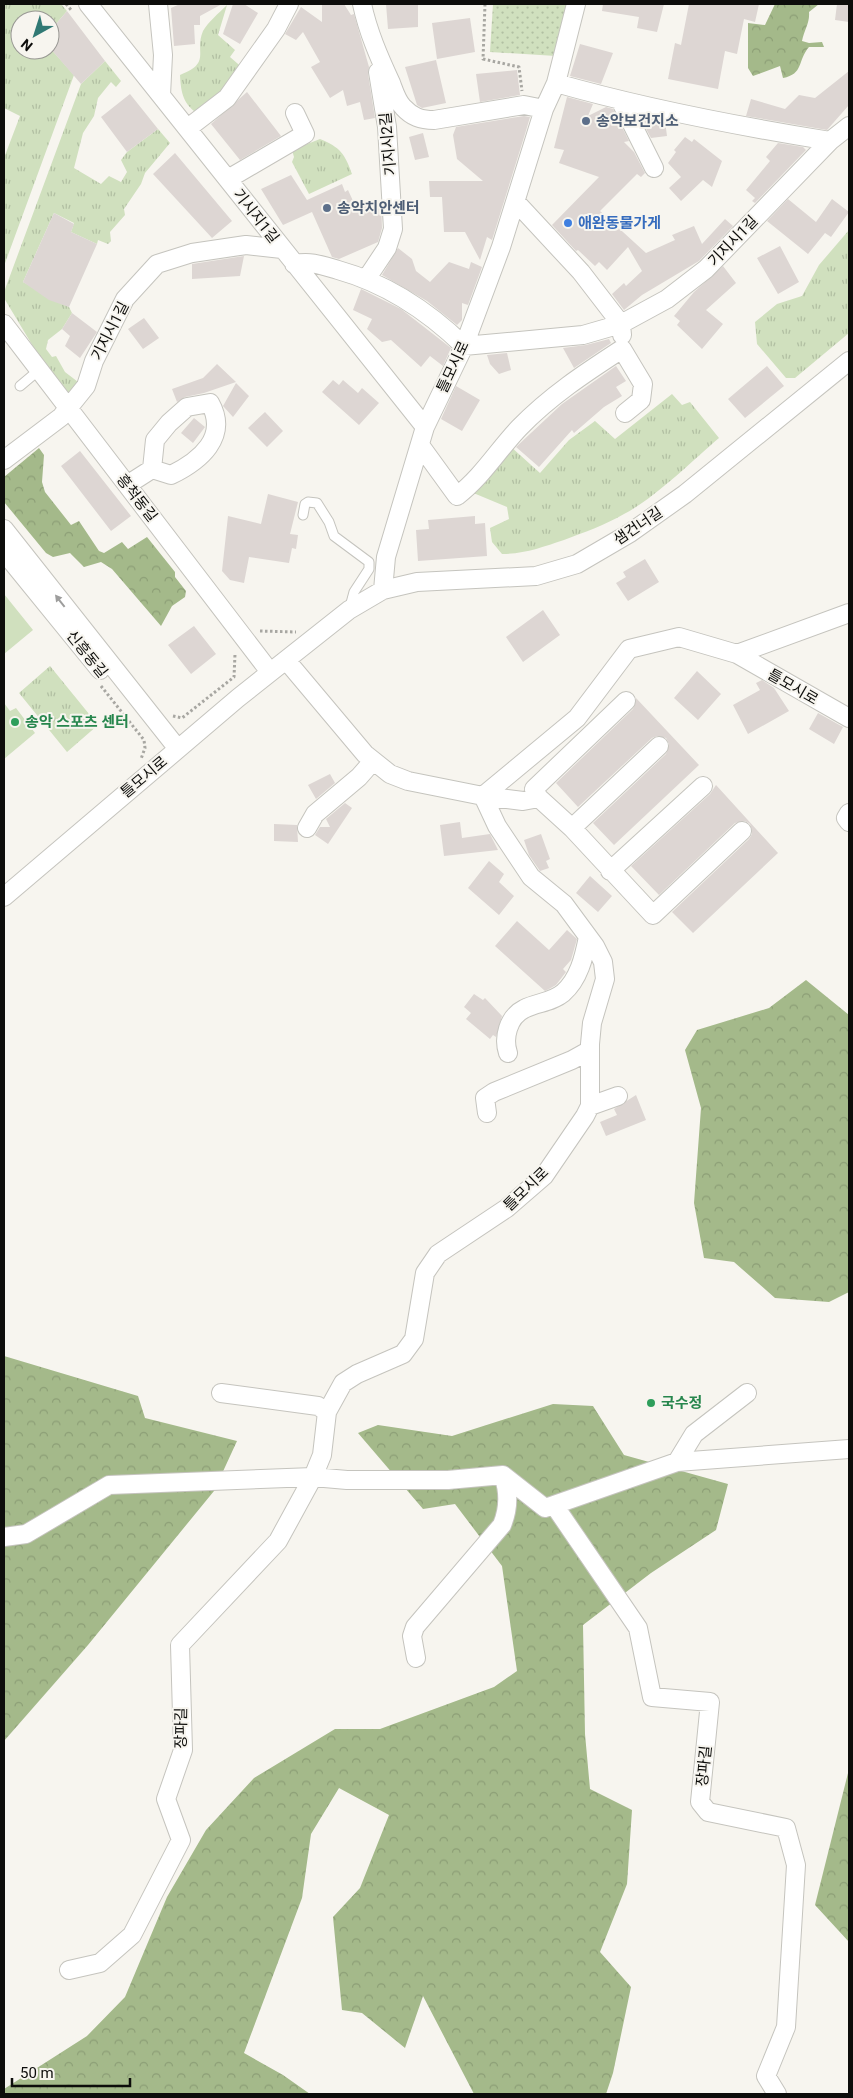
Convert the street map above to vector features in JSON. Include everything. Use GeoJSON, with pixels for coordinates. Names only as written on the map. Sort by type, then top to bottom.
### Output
{"type":"FeatureCollection","features":[{"type":"Feature","properties":{"kind":"street"},"geometry":{"type":"LineString","coordinates":[[158,4],[164,55],[161,95]]}},
{"type":"Feature","properties":{"kind":"street"},"geometry":{"type":"LineString","coordinates":[[188,128],[227,98],[276,30],[289,4]]}},
{"type":"Feature","properties":{"kind":"street","name":"기지시2길"},"geometry":{"type":"LineString","coordinates":[[362,4],[381,86],[387,127],[393,230],[387,248],[367,278]]}},
{"type":"Feature","properties":{"kind":"street","name":"틀모시로"},"geometry":{"type":"LineString","coordinates":[[4,897],[270,672],[349,610],[383,590],[386,557],[426,426],[464,346],[516,202],[544,109],[556,83],[576,4]]}},
{"type":"Feature","properties":{"kind":"street","name":"기시지1길"},"geometry":{"type":"LineString","coordinates":[[80,8],[161,95],[294,264],[426,426]]}},
{"type":"Feature","properties":{"kind":"street","name":"기지시2길"},"geometry":{"type":"LineString","coordinates":[[369,35],[399,101],[413,116],[423,120],[434,120],[524,105],[544,109]]}},
{"type":"Feature","properties":{"kind":"street"},"geometry":{"type":"LineString","coordinates":[[556,83],[621,102],[710,122],[830,141]]}},
{"type":"Feature","properties":{"kind":"street"},"geometry":{"type":"LineString","coordinates":[[621,102],[654,168]]}},
{"type":"Feature","properties":{"kind":"street"},"geometry":{"type":"LineString","coordinates":[[228,179],[306,134],[295,112]]}},
{"type":"Feature","properties":{"kind":"street","name":"기지시1길"},"geometry":{"type":"LineString","coordinates":[[464,346],[583,335],[622,324],[667,300],[706,269],[830,141],[849,126]]}},
{"type":"Feature","properties":{"kind":"street"},"geometry":{"type":"LineString","coordinates":[[516,202],[581,272],[622,324],[622,349],[643,384],[640,400],[625,413]]}},
{"type":"Feature","properties":{"kind":"street","name":"기지시1길"},"geometry":{"type":"LineString","coordinates":[[4,460],[68,409],[86,386],[94,361],[125,299],[157,264],[192,252],[246,244],[282,249]]}},
{"type":"Feature","properties":{"kind":"street"},"geometry":{"type":"LineString","coordinates":[[294,264],[310,261],[367,278],[422,309],[464,346]]}},
{"type":"Feature","properties":{"kind":"street","name":"흥척동길"},"geometry":{"type":"LineString","coordinates":[[4,324],[270,672]]}},
{"type":"Feature","properties":{"kind":"street"},"geometry":{"type":"LineString","coordinates":[[420,445],[458,496],[471,485],[519,428],[545,404],[571,381],[622,349]]}},
{"type":"Feature","properties":{"kind":"street","name":"샘건너길"},"geometry":{"type":"LineString","coordinates":[[383,590],[417,582],[536,576],[577,564],[630,533],[684,494],[849,361]]}},
{"type":"Feature","properties":{"kind":"street"},"geometry":{"type":"LineString","coordinates":[[127,486],[152,469]]}},
{"type":"Feature","properties":{"kind":"street"},"geometry":{"type":"LineString","coordinates":[[4,529],[173,753]]}},
{"type":"Feature","properties":{"kind":"street","name":"신흥동길"},"geometry":{"type":"LineString","coordinates":[[4,552],[173,753]]}},
{"type":"Feature","properties":{"kind":"street"},"geometry":{"type":"LineString","coordinates":[[737,654],[849,613]]}},
{"type":"Feature","properties":{"kind":"street","name":"틀모시로"},"geometry":{"type":"LineString","coordinates":[[484,796],[577,718],[630,649],[679,637],[737,654],[849,718]]}},
{"type":"Feature","properties":{"kind":"street"},"geometry":{"type":"LineString","coordinates":[[286,660],[373,761],[390,774],[408,781],[484,796],[523,801],[538,798]]}},
{"type":"Feature","properties":{"kind":"street"},"geometry":{"type":"LineString","coordinates":[[626,701],[534,789],[538,798],[572,828],[653,915],[742,831]]}},
{"type":"Feature","properties":{"kind":"street"},"geometry":{"type":"LineString","coordinates":[[572,828],[659,746]]}},
{"type":"Feature","properties":{"kind":"street"},"geometry":{"type":"LineString","coordinates":[[307,828],[315,814],[359,778],[373,761]]}},
{"type":"Feature","properties":{"kind":"street"},"geometry":{"type":"LineString","coordinates":[[610,871],[702,786]]}},
{"type":"Feature","properties":{"kind":"street"},"geometry":{"type":"LineString","coordinates":[[484,796],[497,826],[531,877],[564,904],[588,937],[603,962],[605,979],[592,1023],[590,1106],[618,1096]]}},
{"type":"Feature","properties":{"kind":"street"},"geometry":{"type":"LineString","coordinates":[[849,813],[846,818],[849,822]]}},
{"type":"Feature","properties":{"kind":"street"},"geometry":{"type":"LineString","coordinates":[[508,1053],[504,1042],[509,1027],[516,1016],[524,1009],[552,1001],[564,992],[574,980],[588,937]]}},
{"type":"Feature","properties":{"kind":"street"},"geometry":{"type":"LineString","coordinates":[[487,1113],[485,1098],[494,1092],[572,1060],[590,1050]]}},
{"type":"Feature","properties":{"kind":"street","name":"틀모시로"},"geometry":{"type":"LineString","coordinates":[[327,1412],[343,1383],[357,1374],[403,1354],[414,1339],[425,1273],[438,1254],[507,1208],[544,1176],[590,1106]]}},
{"type":"Feature","properties":{"kind":"street"},"geometry":{"type":"LineString","coordinates":[[221,1393],[318,1406],[327,1412]]}},
{"type":"Feature","properties":{"kind":"street"},"geometry":{"type":"LineString","coordinates":[[677,1462],[694,1434],[747,1393]]}},
{"type":"Feature","properties":{"kind":"street","name":"장파길"},"geometry":{"type":"LineString","coordinates":[[69,1970],[100,1963],[132,1935],[181,1840],[166,1799],[183,1750],[180,1645],[278,1541],[313,1477],[322,1455],[327,1412]]}},
{"type":"Feature","properties":{"kind":"street"},"geometry":{"type":"LineString","coordinates":[[4,1537],[26,1534],[109,1485],[313,1477],[347,1480],[439,1480],[503,1475],[545,1508],[677,1462],[849,1449]]}},
{"type":"Feature","properties":{"kind":"street"},"geometry":{"type":"LineString","coordinates":[[416,1658],[412,1636],[415,1627],[502,1525],[507,1514],[508,1488],[503,1475]]}},
{"type":"Feature","properties":{"kind":"street","name":"장파길"},"geometry":{"type":"LineString","coordinates":[[554,1505],[638,1628],[652,1697],[710,1702],[700,1802],[708,1812],[786,1828],[796,1865],[786,2027],[766,2076],[777,2094]]}},
{"type":"Feature","properties":{"kind":"lane"},"geometry":{"type":"LineString","coordinates":[[20,386],[39,370]]}},
{"type":"Feature","properties":{"kind":"lane"},"geometry":{"type":"LineString","coordinates":[[303,514],[305,504],[308,502],[317,503],[330,522],[334,536],[370,562],[369,569],[354,592],[349,610]]}},
{"type":"Feature","properties":{"kind":"path"},"geometry":{"type":"LineString","coordinates":[[66,4],[80,8]]}},
{"type":"Feature","properties":{"kind":"path"},"geometry":{"type":"LineString","coordinates":[[484,4],[483,59],[519,67],[524,105]]}},
{"type":"Feature","properties":{"kind":"path"},"geometry":{"type":"LineString","coordinates":[[167,715],[182,718],[234,677],[235,652]]}},
{"type":"Feature","properties":{"kind":"path"},"geometry":{"type":"LineString","coordinates":[[95,679],[144,740],[145,748],[139,763]]}},
{"type":"Feature","properties":{"kind":"green space"},"geometry":{"type":"Polygon","coordinates":[[[4,4],[61,4],[67,11],[60,19],[60,10],[10,10],[10,60],[60,59],[74,75],[4,266],[4,158],[20,116],[4,108],[4,4]]]}},
{"type":"Feature","properties":{"kind":"green space"},"geometry":{"type":"Polygon","coordinates":[[[493,4],[571,4],[556,56],[490,52],[493,4]]]}},
{"type":"Feature","properties":{"kind":"green space"},"geometry":{"type":"Polygon","coordinates":[[[775,4],[819,4],[809,12],[809,20],[802,41],[809,43],[822,42],[824,47],[809,47],[797,70],[790,76],[783,78],[780,66],[753,76],[748,68],[748,23],[765,25],[775,4]]]}},
{"type":"Feature","properties":{"kind":"green space"},"geometry":{"type":"Polygon","coordinates":[[[227,5],[218,35],[235,50],[230,57],[245,70],[200,115],[186,103],[181,87],[180,75],[196,66],[200,56],[203,31],[227,5]]]}},
{"type":"Feature","properties":{"kind":"green space"},"geometry":{"type":"Polygon","coordinates":[[[105,61],[121,81],[116,87],[111,82],[98,98],[94,116],[83,133],[74,168],[101,184],[109,176],[121,182],[127,172],[121,160],[127,152],[158,129],[170,143],[145,173],[141,184],[124,209],[125,215],[110,232],[111,241],[108,244],[98,240],[97,244],[71,232],[74,223],[54,213],[23,282],[69,307],[72,313],[62,329],[48,340],[46,349],[52,357],[56,356],[65,372],[82,385],[67,395],[34,348],[4,298],[4,292],[81,84],[105,61]]]}},
{"type":"Feature","properties":{"kind":"green space"},"geometry":{"type":"Polygon","coordinates":[[[320,139],[341,152],[352,174],[309,194],[292,162],[294,157],[292,150],[320,139]]]}},
{"type":"Feature","properties":{"kind":"green space"},"geometry":{"type":"Polygon","coordinates":[[[849,230],[849,333],[795,378],[786,378],[757,344],[755,322],[777,304],[802,296],[819,265],[849,230]]]}},
{"type":"Feature","properties":{"kind":"green space"},"geometry":{"type":"Polygon","coordinates":[[[672,394],[682,405],[690,402],[719,438],[661,489],[617,518],[549,545],[526,551],[502,554],[492,542],[490,528],[509,519],[507,507],[471,492],[510,446],[540,473],[569,440],[595,421],[615,439],[672,394]]]}},
{"type":"Feature","properties":{"kind":"green space"},"geometry":{"type":"Polygon","coordinates":[[[39,448],[44,455],[42,482],[45,492],[71,525],[79,521],[99,551],[104,553],[122,542],[128,549],[147,537],[175,572],[175,577],[186,591],[185,597],[172,606],[161,626],[112,569],[101,562],[84,567],[70,553],[53,557],[46,553],[4,502],[4,477],[39,448]]]}},
{"type":"Feature","properties":{"kind":"green space"},"geometry":{"type":"Polygon","coordinates":[[[4,594],[33,630],[4,654],[4,594]]]}},
{"type":"Feature","properties":{"kind":"green space"},"geometry":{"type":"Polygon","coordinates":[[[50,666],[98,725],[67,752],[19,693],[50,666]]]}},
{"type":"Feature","properties":{"kind":"green space","name":"송악 스포츠 센터"},"geometry":{"type":"Polygon","coordinates":[[[4,703],[10,711],[16,708],[35,733],[4,759],[4,703]]]}},
{"type":"Feature","properties":{"kind":"green space"},"geometry":{"type":"Polygon","coordinates":[[[806,980],[849,1015],[849,1292],[829,1302],[775,1298],[734,1262],[704,1258],[694,1203],[701,1108],[685,1050],[697,1030],[769,1008],[806,980]]]}},
{"type":"Feature","properties":{"kind":"green space"},"geometry":{"type":"Polygon","coordinates":[[[4,1356],[138,1396],[145,1418],[237,1441],[214,1491],[88,1645],[4,1741],[4,1356]]]}},
{"type":"Feature","properties":{"kind":"green space"},"geometry":{"type":"Polygon","coordinates":[[[553,1404],[593,1406],[624,1455],[728,1484],[716,1530],[651,1573],[583,1625],[585,1734],[590,1789],[632,1810],[627,1884],[600,1952],[631,1987],[613,2073],[606,2094],[474,2094],[423,1996],[405,2048],[362,2013],[342,2010],[333,1917],[360,1888],[389,1815],[339,1788],[311,1834],[302,1898],[244,2053],[283,2075],[310,2094],[4,2094],[4,2089],[87,2036],[125,1997],[167,1897],[206,1830],[254,1778],[335,1729],[380,1729],[494,1687],[517,1671],[502,1566],[455,1504],[423,1509],[358,1433],[378,1425],[452,1436],[553,1404]]]}},
{"type":"Feature","properties":{"kind":"green space"},"geometry":{"type":"Polygon","coordinates":[[[849,1769],[849,1942],[815,1905],[849,1769]]]}},
{"type":"Feature","properties":{"kind":"building"},"geometry":{"type":"Polygon","coordinates":[[[180,4],[222,4],[200,16],[200,25],[194,25],[195,44],[174,46],[171,8],[180,4]]]}},
{"type":"Feature","properties":{"kind":"building"},"geometry":{"type":"Polygon","coordinates":[[[233,4],[244,4],[258,13],[240,44],[223,34],[233,4]]]}},
{"type":"Feature","properties":{"kind":"building"},"geometry":{"type":"Polygon","coordinates":[[[322,4],[344,4],[351,15],[354,14],[369,67],[368,74],[375,118],[364,120],[360,102],[347,106],[343,90],[330,98],[311,67],[320,62],[303,32],[296,40],[285,34],[301,7],[322,22],[322,4]]]}},
{"type":"Feature","properties":{"kind":"building"},"geometry":{"type":"Polygon","coordinates":[[[386,4],[418,4],[418,27],[388,29],[386,4]]]}},
{"type":"Feature","properties":{"kind":"building"},"geometry":{"type":"Polygon","coordinates":[[[603,4],[664,4],[657,32],[637,28],[639,17],[602,11],[603,4]]]}},
{"type":"Feature","properties":{"kind":"building"},"geometry":{"type":"Polygon","coordinates":[[[689,4],[759,4],[755,22],[744,19],[737,54],[725,51],[718,89],[668,79],[675,43],[681,45],[689,4]]]}},
{"type":"Feature","properties":{"kind":"building"},"geometry":{"type":"Polygon","coordinates":[[[837,4],[849,4],[849,22],[835,20],[837,4]]]}},
{"type":"Feature","properties":{"kind":"building"},"geometry":{"type":"Polygon","coordinates":[[[67,11],[105,61],[81,84],[60,60],[60,19],[67,11]]]}},
{"type":"Feature","properties":{"kind":"building"},"geometry":{"type":"Polygon","coordinates":[[[470,18],[475,52],[437,59],[432,23],[470,18]]]}},
{"type":"Feature","properties":{"kind":"building"},"geometry":{"type":"Polygon","coordinates":[[[580,44],[613,53],[601,84],[570,76],[580,44]]]}},
{"type":"Feature","properties":{"kind":"building"},"geometry":{"type":"Polygon","coordinates":[[[436,60],[446,103],[422,108],[417,105],[405,67],[436,60]]]}},
{"type":"Feature","properties":{"kind":"building"},"geometry":{"type":"Polygon","coordinates":[[[517,70],[520,95],[480,102],[476,74],[517,70]]]}},
{"type":"Feature","properties":{"kind":"building"},"geometry":{"type":"Polygon","coordinates":[[[849,71],[849,105],[827,130],[746,116],[751,99],[785,109],[799,95],[815,98],[849,71]]]}},
{"type":"Feature","properties":{"kind":"building"},"geometry":{"type":"Polygon","coordinates":[[[247,92],[281,136],[240,160],[211,124],[247,92]]]}},
{"type":"Feature","properties":{"kind":"building"},"geometry":{"type":"Polygon","coordinates":[[[130,94],[158,129],[127,152],[101,117],[130,94]]]}},
{"type":"Feature","properties":{"kind":"building"},"geometry":{"type":"Polygon","coordinates":[[[567,97],[593,104],[588,116],[606,107],[613,109],[629,141],[624,142],[634,152],[645,173],[641,177],[637,174],[600,211],[646,253],[675,240],[672,235],[694,226],[702,244],[725,219],[733,226],[699,261],[642,295],[624,310],[612,294],[624,283],[626,286],[642,271],[628,247],[607,270],[599,262],[595,266],[578,250],[576,251],[552,225],[599,177],[559,163],[564,150],[554,148],[567,97]]]}},
{"type":"Feature","properties":{"kind":"building"},"geometry":{"type":"Polygon","coordinates":[[[524,116],[530,117],[525,134],[492,240],[487,237],[480,260],[465,232],[444,232],[442,197],[430,197],[429,181],[483,181],[457,159],[453,135],[456,127],[524,116]]]}},
{"type":"Feature","properties":{"kind":"building"},"geometry":{"type":"Polygon","coordinates":[[[644,116],[665,121],[667,136],[651,138],[645,127],[644,116]]]}},
{"type":"Feature","properties":{"kind":"building"},"geometry":{"type":"Polygon","coordinates":[[[423,133],[429,157],[415,160],[409,137],[423,133]]]}},
{"type":"Feature","properties":{"kind":"building"},"geometry":{"type":"Polygon","coordinates":[[[685,137],[692,142],[694,139],[722,161],[712,187],[703,180],[681,201],[669,188],[681,177],[668,163],[676,152],[674,150],[685,137]]]}},
{"type":"Feature","properties":{"kind":"building"},"geometry":{"type":"Polygon","coordinates":[[[778,143],[803,147],[806,150],[755,203],[752,201],[755,198],[746,190],[770,161],[766,157],[778,143]]]}},
{"type":"Feature","properties":{"kind":"building"},"geometry":{"type":"Polygon","coordinates":[[[175,153],[232,221],[212,238],[153,174],[175,153]]]}},
{"type":"Feature","properties":{"kind":"building"},"geometry":{"type":"Polygon","coordinates":[[[291,175],[307,200],[342,184],[345,192],[348,190],[354,203],[381,202],[382,228],[378,242],[339,259],[332,257],[312,212],[283,225],[261,189],[291,175]]]}},
{"type":"Feature","properties":{"kind":"building"},"geometry":{"type":"Polygon","coordinates":[[[788,199],[816,222],[832,199],[849,212],[831,237],[825,233],[808,254],[767,221],[788,199]]]}},
{"type":"Feature","properties":{"kind":"building"},"geometry":{"type":"Polygon","coordinates":[[[54,213],[74,224],[71,232],[97,244],[69,307],[49,300],[23,282],[54,213]]]}},
{"type":"Feature","properties":{"kind":"building"},"geometry":{"type":"Polygon","coordinates":[[[780,246],[799,282],[778,294],[757,258],[780,246]]]}},
{"type":"Feature","properties":{"kind":"building"},"geometry":{"type":"Polygon","coordinates":[[[398,248],[412,259],[416,271],[430,282],[449,262],[469,269],[471,262],[482,267],[468,305],[462,303],[462,320],[457,325],[427,301],[382,275],[398,248]]]}},
{"type":"Feature","properties":{"kind":"building"},"geometry":{"type":"Polygon","coordinates":[[[244,256],[240,276],[192,279],[192,264],[244,256]]]}},
{"type":"Feature","properties":{"kind":"building"},"geometry":{"type":"Polygon","coordinates":[[[723,266],[736,283],[706,310],[723,324],[702,349],[677,325],[680,321],[674,316],[694,292],[723,266]]]}},
{"type":"Feature","properties":{"kind":"building"},"geometry":{"type":"Polygon","coordinates":[[[361,289],[401,309],[451,348],[443,366],[430,356],[421,367],[391,340],[382,342],[367,329],[372,319],[353,310],[361,289]]]}},
{"type":"Feature","properties":{"kind":"building"},"geometry":{"type":"Polygon","coordinates":[[[72,313],[97,332],[80,358],[65,346],[70,336],[62,329],[72,313]]]}},
{"type":"Feature","properties":{"kind":"building"},"geometry":{"type":"Polygon","coordinates":[[[144,318],[159,338],[143,349],[128,329],[144,318]]]}},
{"type":"Feature","properties":{"kind":"building"},"geometry":{"type":"Polygon","coordinates":[[[609,339],[611,343],[574,368],[563,348],[586,345],[609,339]]]}},
{"type":"Feature","properties":{"kind":"building"},"geometry":{"type":"Polygon","coordinates":[[[507,353],[511,370],[499,374],[490,364],[487,355],[507,353]]]}},
{"type":"Feature","properties":{"kind":"building"},"geometry":{"type":"Polygon","coordinates":[[[217,364],[236,382],[204,393],[185,397],[177,402],[172,389],[203,378],[217,364]]]}},
{"type":"Feature","properties":{"kind":"building"},"geometry":{"type":"Polygon","coordinates":[[[616,366],[626,381],[616,387],[622,396],[604,407],[574,433],[572,430],[539,467],[516,447],[562,404],[616,366]]]}},
{"type":"Feature","properties":{"kind":"building"},"geometry":{"type":"Polygon","coordinates":[[[767,366],[784,386],[745,418],[728,399],[767,366]]]}},
{"type":"Feature","properties":{"kind":"building"},"geometry":{"type":"Polygon","coordinates":[[[333,380],[339,385],[343,380],[358,393],[362,388],[379,403],[359,425],[322,392],[333,380]]]}},
{"type":"Feature","properties":{"kind":"building"},"geometry":{"type":"Polygon","coordinates":[[[236,383],[249,396],[233,417],[223,406],[236,383]]]}},
{"type":"Feature","properties":{"kind":"building"},"geometry":{"type":"Polygon","coordinates":[[[456,386],[480,400],[462,431],[441,419],[456,386]]]}},
{"type":"Feature","properties":{"kind":"building"},"geometry":{"type":"Polygon","coordinates":[[[265,412],[283,431],[267,447],[248,428],[265,412]]]}},
{"type":"Feature","properties":{"kind":"building"},"geometry":{"type":"Polygon","coordinates":[[[194,418],[205,427],[193,443],[181,433],[194,418]]]}},
{"type":"Feature","properties":{"kind":"building"},"geometry":{"type":"Polygon","coordinates":[[[80,451],[131,516],[111,531],[61,466],[80,451]]]}},
{"type":"Feature","properties":{"kind":"building"},"geometry":{"type":"Polygon","coordinates":[[[268,494],[298,502],[290,534],[298,535],[296,549],[292,548],[289,563],[249,557],[244,583],[230,580],[222,571],[228,516],[261,524],[268,494]]]}},
{"type":"Feature","properties":{"kind":"building"},"geometry":{"type":"Polygon","coordinates":[[[475,516],[475,524],[485,523],[487,556],[418,561],[416,530],[429,529],[428,520],[475,516]]]}},
{"type":"Feature","properties":{"kind":"building"},"geometry":{"type":"Polygon","coordinates":[[[645,559],[659,582],[628,601],[616,583],[626,577],[623,572],[645,559]]]}},
{"type":"Feature","properties":{"kind":"building"},"geometry":{"type":"Polygon","coordinates":[[[543,610],[560,635],[523,662],[506,637],[543,610]]]}},
{"type":"Feature","properties":{"kind":"building"},"geometry":{"type":"Polygon","coordinates":[[[194,626],[216,654],[191,674],[168,645],[194,626]]]}},
{"type":"Feature","properties":{"kind":"building"},"geometry":{"type":"Polygon","coordinates":[[[697,671],[721,694],[698,720],[674,698],[697,671]]]}},
{"type":"Feature","properties":{"kind":"building"},"geometry":{"type":"Polygon","coordinates":[[[762,680],[774,688],[789,711],[748,734],[733,705],[760,690],[756,683],[762,680]]]}},
{"type":"Feature","properties":{"kind":"building"},"geometry":{"type":"Polygon","coordinates":[[[636,698],[699,765],[614,845],[593,823],[666,754],[669,744],[666,738],[657,736],[652,738],[578,807],[556,783],[633,709],[636,698]]]}},
{"type":"Feature","properties":{"kind":"building"},"geometry":{"type":"Polygon","coordinates":[[[818,713],[843,727],[834,744],[809,729],[818,713]]]}},
{"type":"Feature","properties":{"kind":"building"},"geometry":{"type":"Polygon","coordinates":[[[330,774],[335,783],[316,799],[308,785],[330,774]]]}},
{"type":"Feature","properties":{"kind":"building"},"geometry":{"type":"Polygon","coordinates":[[[716,785],[778,853],[693,933],[672,912],[749,839],[752,834],[750,824],[745,821],[735,823],[659,895],[631,866],[710,794],[716,785]]]}},
{"type":"Feature","properties":{"kind":"building"},"geometry":{"type":"Polygon","coordinates":[[[345,803],[352,808],[328,844],[315,835],[320,827],[330,827],[326,819],[345,803]]]}},
{"type":"Feature","properties":{"kind":"building"},"geometry":{"type":"Polygon","coordinates":[[[460,822],[462,838],[490,834],[498,850],[444,856],[440,825],[460,822]]]}},
{"type":"Feature","properties":{"kind":"building"},"geometry":{"type":"Polygon","coordinates":[[[274,824],[297,825],[298,842],[274,841],[274,824]]]}},
{"type":"Feature","properties":{"kind":"building"},"geometry":{"type":"Polygon","coordinates":[[[541,834],[550,859],[546,861],[549,868],[540,871],[529,855],[524,840],[541,834]]]}},
{"type":"Feature","properties":{"kind":"building"},"geometry":{"type":"Polygon","coordinates":[[[489,861],[504,874],[499,882],[514,896],[499,915],[468,888],[489,861]]]}},
{"type":"Feature","properties":{"kind":"building"},"geometry":{"type":"Polygon","coordinates":[[[590,876],[612,896],[598,912],[576,893],[590,876]]]}},
{"type":"Feature","properties":{"kind":"building"},"geometry":{"type":"Polygon","coordinates":[[[517,921],[549,950],[567,930],[577,939],[571,960],[563,969],[566,972],[556,985],[545,991],[495,946],[517,921]]]}},
{"type":"Feature","properties":{"kind":"building"},"geometry":{"type":"Polygon","coordinates":[[[474,994],[483,1000],[485,998],[502,1016],[496,1037],[493,1035],[490,1039],[466,1019],[471,1013],[464,1007],[474,994]]]}},
{"type":"Feature","properties":{"kind":"building"},"geometry":{"type":"Polygon","coordinates":[[[636,1095],[646,1120],[606,1136],[600,1122],[617,1115],[614,1109],[636,1095]]]}},
{"type":"Feature","properties":{"kind":"place","name":"송악보건지소"},"geometry":{"type":"Point","coordinates":[586,121]}},
{"type":"Feature","properties":{"kind":"place","name":"송악치안센터"},"geometry":{"type":"Point","coordinates":[327,208]}},
{"type":"Feature","properties":{"kind":"place","name":"애완동물가게"},"geometry":{"type":"Point","coordinates":[568,223]}},
{"type":"Feature","properties":{"kind":"place","name":"송악 스포츠 센터"},"geometry":{"type":"Point","coordinates":[15,722]}},
{"type":"Feature","properties":{"kind":"place","name":"국수정"},"geometry":{"type":"Point","coordinates":[651,1403]}}]}
